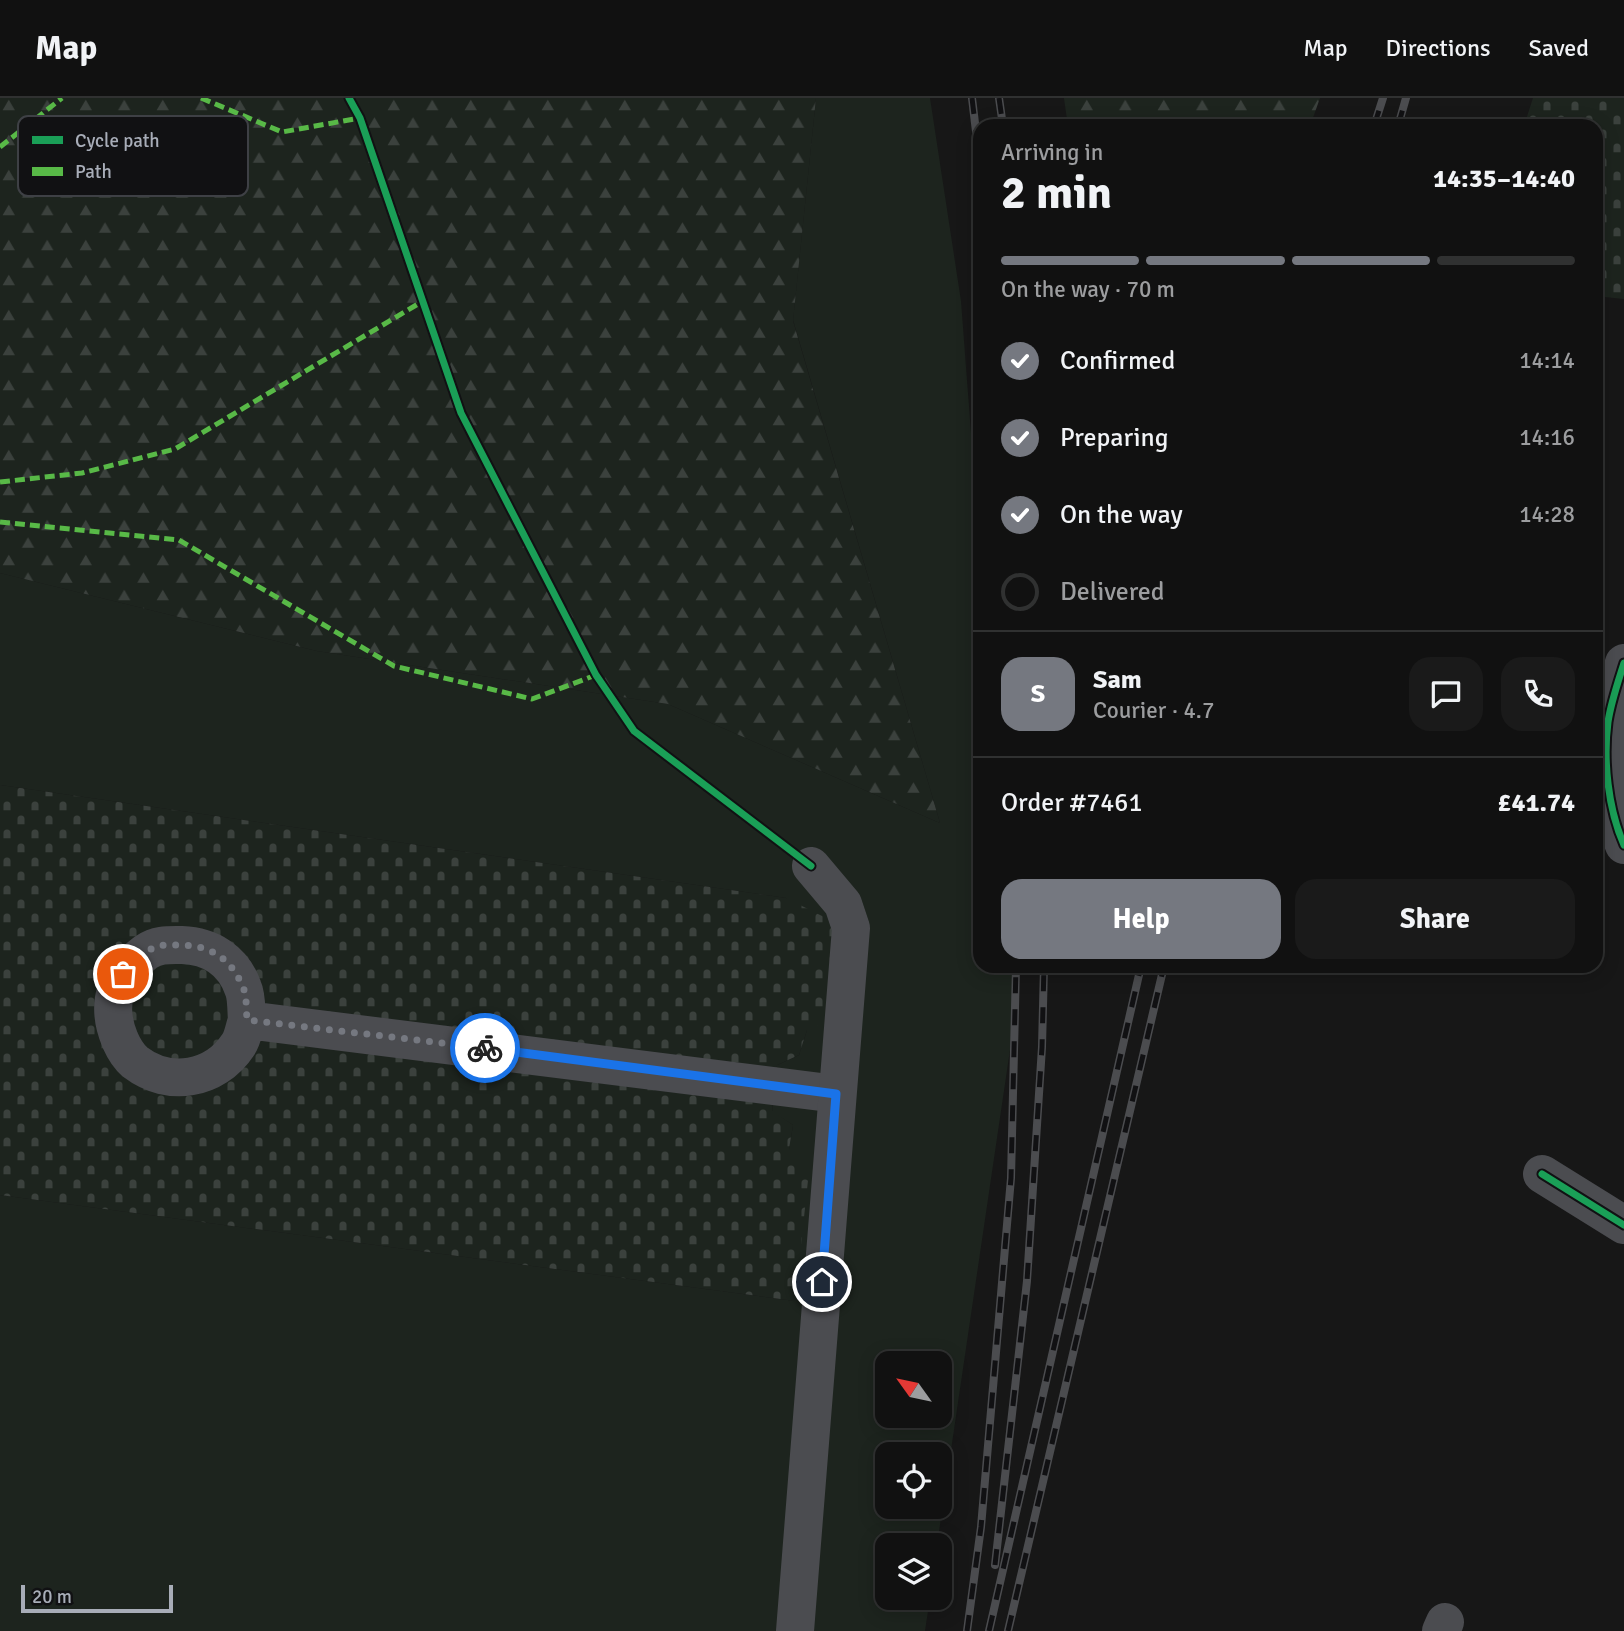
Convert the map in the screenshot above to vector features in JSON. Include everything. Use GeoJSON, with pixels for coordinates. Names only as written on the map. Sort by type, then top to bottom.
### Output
{"type":"FeatureCollection","features":[{"type":"Feature","properties":{"kind":"street"},"geometry":{"type":"LineString","coordinates":[[1624,663],[1608,722],[1608,780],[1616,825],[1624,845]]}},
{"type":"Feature","properties":{"kind":"street"},"geometry":{"type":"LineString","coordinates":[[795,1631],[836,1094],[852,928],[843,904],[811,866]]}},
{"type":"Feature","properties":{"kind":"street"},"geometry":{"type":"LineString","coordinates":[[247,1020],[836,1094]]}},
{"type":"Feature","properties":{"kind":"street"},"geometry":{"type":"LineString","coordinates":[[1542,1174],[1624,1225]]}},
{"type":"Feature","properties":{"kind":"green space"},"geometry":{"type":"Polygon","coordinates":[[[0,98],[816,98],[793,321],[940,823],[668,704],[317,651],[0,573],[0,98]]]}},
{"type":"Feature","properties":{"kind":"green space"},"geometry":{"type":"Polygon","coordinates":[[[816,98],[930,98],[961,301],[973,459],[973,973],[1012,973],[1015,1016],[952,1443],[875,1442],[875,1519],[941,1519],[939,1533],[875,1533],[875,1610],[928,1610],[925,1631],[0,1631],[0,1195],[795,1301],[789,1149],[793,1125],[772,1112],[777,1065],[799,1055],[807,1030],[786,898],[0,785],[0,573],[317,651],[668,704],[940,823],[793,320],[816,98]]]}},
{"type":"Feature","properties":{"kind":"green space"},"geometry":{"type":"Polygon","coordinates":[[[1064,98],[1320,98],[1312,119],[1067,119],[1064,98]]]}},
{"type":"Feature","properties":{"kind":"green space"},"geometry":{"type":"Polygon","coordinates":[[[1533,98],[1624,98],[1624,299],[1603,297],[1603,119],[1526,119],[1533,98]]]}},
{"type":"Feature","properties":{"kind":"green space"},"geometry":{"type":"Polygon","coordinates":[[[0,785],[786,898],[834,922],[822,1023],[807,1030],[799,1055],[777,1065],[772,1111],[793,1125],[789,1149],[809,1171],[795,1301],[0,1195],[0,785]]]}},
{"type":"Feature","properties":{"kind":"railway"},"geometry":{"type":"LineString","coordinates":[[972,98],[975,119]]}},
{"type":"Feature","properties":{"kind":"railway"},"geometry":{"type":"LineString","coordinates":[[999,98],[1002,119]]}},
{"type":"Feature","properties":{"kind":"railway"},"geometry":{"type":"LineString","coordinates":[[1376,119],[1383,98]]}},
{"type":"Feature","properties":{"kind":"railway"},"geometry":{"type":"LineString","coordinates":[[1400,119],[1406,98]]}},
{"type":"Feature","properties":{"kind":"railway"},"geometry":{"type":"LineString","coordinates":[[967,1631],[981,1527],[1011,1178],[1016,973]]}},
{"type":"Feature","properties":{"kind":"railway"},"geometry":{"type":"LineString","coordinates":[[995,1565],[1027,1281],[1042,1047],[1044,973]]}},
{"type":"Feature","properties":{"kind":"railway"},"geometry":{"type":"LineString","coordinates":[[989,1631],[1139,973]]}},
{"type":"Feature","properties":{"kind":"railway"},"geometry":{"type":"LineString","coordinates":[[1008,1631],[1162,973]]}},
{"type":"Feature","properties":{"kind":"marked path"},"geometry":{"type":"LineString","coordinates":[[39,116],[62,98]]}},
{"type":"Feature","properties":{"kind":"marked path"},"geometry":{"type":"LineString","coordinates":[[201,98],[244,116]]}},
{"type":"Feature","properties":{"kind":"marked path"},"geometry":{"type":"LineString","coordinates":[[248,118],[282,132],[360,118]]}},
{"type":"Feature","properties":{"kind":"marked path"},"geometry":{"type":"LineString","coordinates":[[0,147],[18,133]]}},
{"type":"Feature","properties":{"kind":"marked path"},"geometry":{"type":"LineString","coordinates":[[0,482],[82,473],[175,449],[423,301]]}},
{"type":"Feature","properties":{"kind":"marked path"},"geometry":{"type":"LineString","coordinates":[[0,522],[179,540],[394,666],[532,699],[596,675]]}},
{"type":"Feature","properties":{"kind":"cycle path"},"geometry":{"type":"LineString","coordinates":[[349,98],[360,118],[461,413],[596,675],[634,731],[811,866]]}},
{"type":"Feature","properties":{"kind":"cycle path"},"geometry":{"type":"LineString","coordinates":[[1624,663],[1609,715],[1606,752],[1614,816],[1624,845]]}},
{"type":"Feature","properties":{"kind":"cycle path"},"geometry":{"type":"LineString","coordinates":[[1542,1174],[1624,1225]]}},
{"type":"Feature","properties":{"kind":"way so far"},"geometry":{"type":"LineString","coordinates":[[123,974],[133,962],[164,944],[199,945],[220,955],[232,967],[244,989],[247,1020],[485,1048]]}},
{"type":"Feature","properties":{"kind":"route"},"geometry":{"type":"LineString","coordinates":[[485,1048],[836,1094],[822,1282]]}}]}
